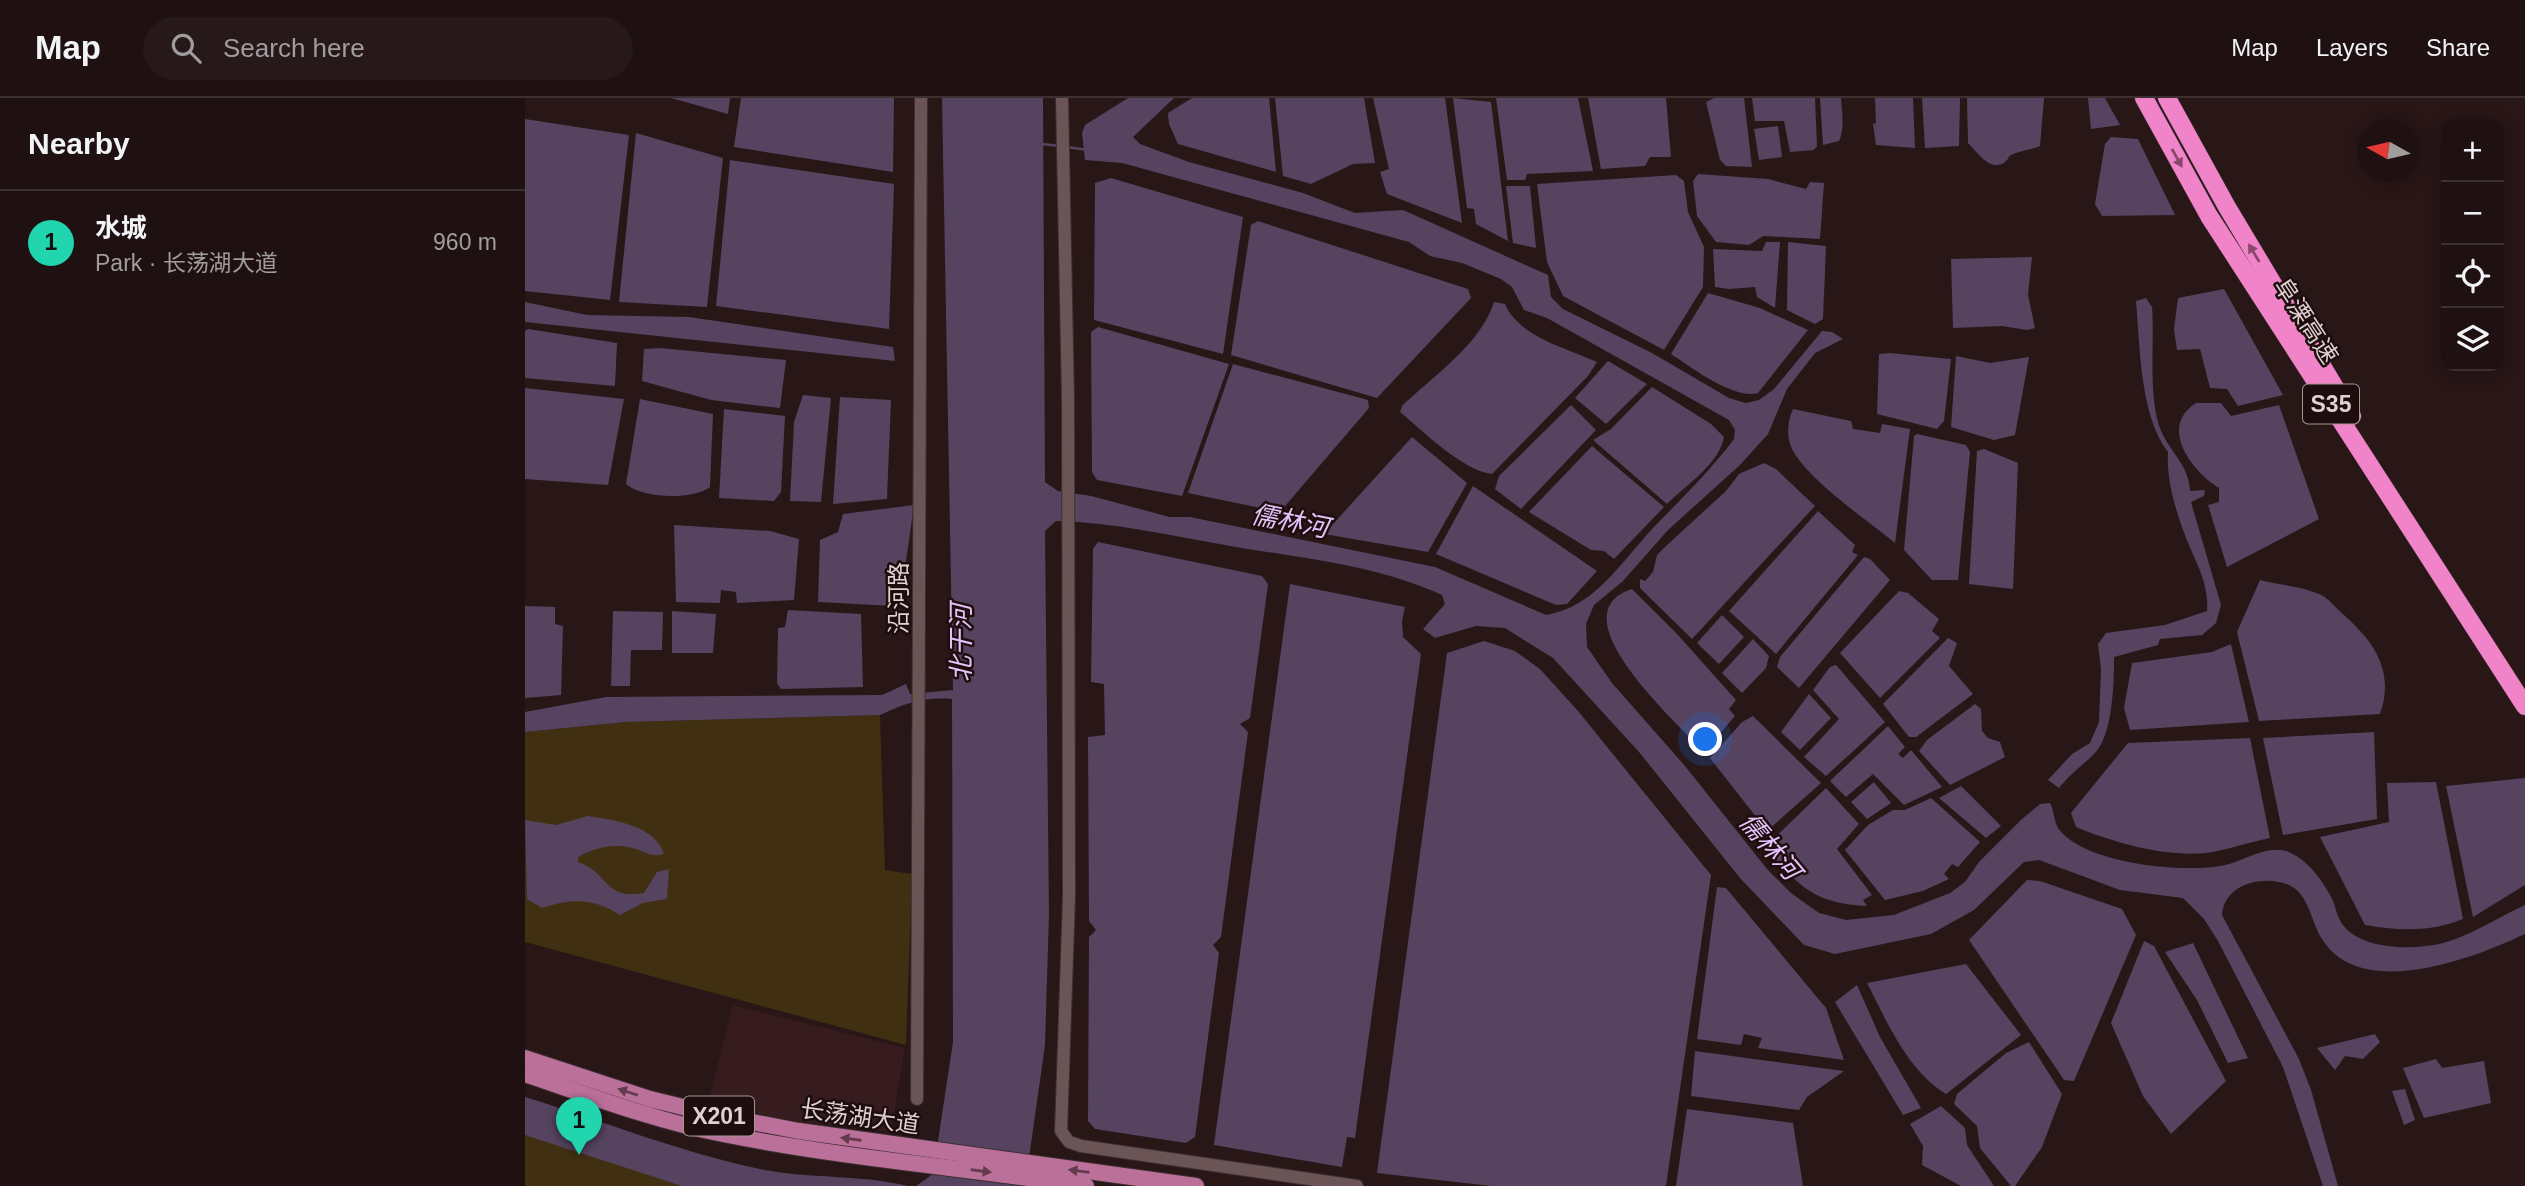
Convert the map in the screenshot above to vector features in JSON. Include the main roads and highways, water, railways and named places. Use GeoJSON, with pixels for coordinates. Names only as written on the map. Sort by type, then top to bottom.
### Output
{"type":"FeatureCollection","features":[{"type":"Feature","properties":{"kind":"highway","name":"阜溧高速"},"geometry":{"type":"LineString","coordinates":[[2144,98],[2209,216],[2525,706]]}},
{"type":"Feature","properties":{"kind":"highway","name":"阜溧高速"},"geometry":{"type":"LineString","coordinates":[[2167,98],[2227,207],[2390,480],[2525,684]]}},
{"type":"Feature","properties":{"kind":"main road","name":"长荡湖大道"},"geometry":{"type":"LineString","coordinates":[[525,1058],[650,1099],[720,1116],[916,1155],[1048,1174],[1196,1186]]}},
{"type":"Feature","properties":{"kind":"main road","name":"长荡湖大道"},"geometry":{"type":"LineString","coordinates":[[525,1074],[594,1098],[720,1133],[829,1153],[916,1155]]}},
{"type":"Feature","properties":{"kind":"main road","name":"长荡湖大道"},"geometry":{"type":"LineString","coordinates":[[1048,1174],[1086,1186]]}},
{"type":"Feature","properties":{"kind":"water"},"geometry":{"type":"Polygon","coordinates":[[[671,98],[730,98],[728,114],[671,98]]]}},
{"type":"Feature","properties":{"kind":"water"},"geometry":{"type":"Polygon","coordinates":[[[741,98],[894,98],[893,172],[734,147],[741,98]]]}},
{"type":"Feature","properties":{"kind":"water","name":"北干河"},"geometry":{"type":"Polygon","coordinates":[[[942,98],[1043,98],[1045,482],[1058,491],[1091,496],[1170,517],[1190,517],[1435,567],[1546,615],[1579,603],[1606,581],[1734,439],[1735,430],[1729,420],[1547,318],[1524,310],[1512,287],[1501,279],[1462,263],[1430,256],[1409,242],[1122,163],[1085,160],[1082,133],[1085,125],[1128,98],[1174,98],[1133,137],[1140,144],[1189,162],[1303,193],[1355,213],[1403,210],[1548,275],[1551,297],[1563,309],[1652,353],[1729,398],[1746,403],[1759,400],[1774,389],[1822,331],[1832,332],[1843,339],[1815,353],[1787,389],[1768,434],[1740,465],[1668,530],[1623,581],[1594,605],[1586,624],[1587,647],[1612,683],[1685,766],[1767,869],[1791,893],[1819,913],[1846,920],[1894,915],[1950,893],[1965,882],[1979,862],[2022,819],[2040,804],[2050,803],[2058,828],[2071,840],[2111,858],[2161,867],[2186,868],[2225,865],[2271,850],[2294,854],[2308,865],[2325,886],[2343,925],[2352,934],[2379,945],[2411,947],[2441,944],[2525,905],[2525,934],[2449,963],[2390,971],[2363,968],[2340,958],[2322,939],[2301,895],[2289,885],[2257,881],[2237,889],[2230,896],[2224,904],[2222,915],[2299,1059],[2311,1090],[2338,1186],[2323,1186],[2283,1067],[2218,941],[2204,919],[2183,898],[2120,890],[2039,860],[2024,862],[1974,910],[1931,934],[1835,954],[1804,945],[1740,878],[1639,752],[1553,658],[1505,628],[1476,626],[1435,638],[1423,629],[1445,604],[1442,595],[1391,576],[1365,569],[1143,530],[1056,521],[1045,531],[1049,914],[1045,1045],[1025,1186],[916,1186],[933,1174],[953,1042],[952,699],[915,702],[880,715],[626,722],[525,732],[525,712],[606,697],[882,695],[906,684],[910,694],[953,690],[942,98]]]}},
{"type":"Feature","properties":{"kind":"water"},"geometry":{"type":"Polygon","coordinates":[[[1192,98],[1269,98],[1276,172],[1178,144],[1169,124],[1168,113],[1192,98]]]}},
{"type":"Feature","properties":{"kind":"water"},"geometry":{"type":"Polygon","coordinates":[[[1275,98],[1364,98],[1375,163],[1353,164],[1311,184],[1283,176],[1275,98]]]}},
{"type":"Feature","properties":{"kind":"water"},"geometry":{"type":"Polygon","coordinates":[[[1373,98],[1445,98],[1462,223],[1387,194],[1380,172],[1389,169],[1373,98]]]}},
{"type":"Feature","properties":{"kind":"water"},"geometry":{"type":"Polygon","coordinates":[[[1453,98],[1491,102],[1508,241],[1476,224],[1474,209],[1467,208],[1453,98]]]}},
{"type":"Feature","properties":{"kind":"water"},"geometry":{"type":"Polygon","coordinates":[[[1496,98],[1578,98],[1593,171],[1527,174],[1525,180],[1507,180],[1496,98]]]}},
{"type":"Feature","properties":{"kind":"water"},"geometry":{"type":"Polygon","coordinates":[[[1588,98],[1666,98],[1671,157],[1650,157],[1645,166],[1601,169],[1588,98]]]}},
{"type":"Feature","properties":{"kind":"water"},"geometry":{"type":"Polygon","coordinates":[[[1714,98],[1744,98],[1752,167],[1726,166],[1720,160],[1706,102],[1714,98]]]}},
{"type":"Feature","properties":{"kind":"water"},"geometry":{"type":"Polygon","coordinates":[[[1752,98],[1815,98],[1817,146],[1814,150],[1790,152],[1784,121],[1755,121],[1752,98]]]}},
{"type":"Feature","properties":{"kind":"water"},"geometry":{"type":"Polygon","coordinates":[[[1820,98],[1841,98],[1842,131],[1839,141],[1823,145],[1820,98]]]}},
{"type":"Feature","properties":{"kind":"water"},"geometry":{"type":"Polygon","coordinates":[[[1875,98],[1913,98],[1915,148],[1876,145],[1873,124],[1876,123],[1875,98]]]}},
{"type":"Feature","properties":{"kind":"water"},"geometry":{"type":"Polygon","coordinates":[[[1922,98],[1960,98],[1959,146],[1925,148],[1922,98]]]}},
{"type":"Feature","properties":{"kind":"water"},"geometry":{"type":"Polygon","coordinates":[[[1967,98],[2044,98],[2040,146],[2013,154],[2000,165],[1985,160],[1968,143],[1967,98]]]}},
{"type":"Feature","properties":{"kind":"water"},"geometry":{"type":"Polygon","coordinates":[[[2088,98],[2105,98],[2120,125],[2091,129],[2088,98]]]}},
{"type":"Feature","properties":{"kind":"water"},"geometry":{"type":"Polygon","coordinates":[[[525,119],[629,135],[610,300],[525,291],[525,119]]]}},
{"type":"Feature","properties":{"kind":"water"},"geometry":{"type":"Polygon","coordinates":[[[1778,126],[1782,157],[1759,160],[1754,129],[1778,126]]]}},
{"type":"Feature","properties":{"kind":"water"},"geometry":{"type":"Polygon","coordinates":[[[636,133],[723,158],[707,307],[619,302],[636,133]]]}},
{"type":"Feature","properties":{"kind":"water"},"geometry":{"type":"Polygon","coordinates":[[[2111,137],[2138,139],[2175,215],[2102,216],[2095,204],[2105,144],[2111,137]]]}},
{"type":"Feature","properties":{"kind":"water"},"geometry":{"type":"Polygon","coordinates":[[[730,160],[894,184],[889,329],[716,306],[730,160]]]}},
{"type":"Feature","properties":{"kind":"water"},"geometry":{"type":"Polygon","coordinates":[[[1698,174],[1768,179],[1806,189],[1810,182],[1824,183],[1820,239],[1763,236],[1749,245],[1716,242],[1697,216],[1693,181],[1698,174]]]}},
{"type":"Feature","properties":{"kind":"water"},"geometry":{"type":"Polygon","coordinates":[[[1676,175],[1684,181],[1688,212],[1704,247],[1703,287],[1664,350],[1563,296],[1547,262],[1537,184],[1676,175]]]}},
{"type":"Feature","properties":{"kind":"water"},"geometry":{"type":"Polygon","coordinates":[[[1111,178],[1243,217],[1223,354],[1094,320],[1095,183],[1111,178]]]}},
{"type":"Feature","properties":{"kind":"water"},"geometry":{"type":"Polygon","coordinates":[[[1506,186],[1530,186],[1536,248],[1513,243],[1506,186]]]}},
{"type":"Feature","properties":{"kind":"water"},"geometry":{"type":"Polygon","coordinates":[[[1258,221],[1468,289],[1471,298],[1377,398],[1231,355],[1251,225],[1258,221]]]}},
{"type":"Feature","properties":{"kind":"water"},"geometry":{"type":"Polygon","coordinates":[[[1766,242],[1780,242],[1775,308],[1757,297],[1755,287],[1715,287],[1713,249],[1762,251],[1766,242]]]}},
{"type":"Feature","properties":{"kind":"water"},"geometry":{"type":"Polygon","coordinates":[[[1788,242],[1826,246],[1823,319],[1815,324],[1787,310],[1788,242]]]}},
{"type":"Feature","properties":{"kind":"water"},"geometry":{"type":"Polygon","coordinates":[[[2032,257],[2028,295],[2035,328],[1953,328],[1951,259],[2032,257]]]}},
{"type":"Feature","properties":{"kind":"water"},"geometry":{"type":"Polygon","coordinates":[[[2224,289],[2283,395],[2238,406],[2227,389],[2210,388],[2200,349],[2177,350],[2174,329],[2178,298],[2224,289]]]}},
{"type":"Feature","properties":{"kind":"water"},"geometry":{"type":"Polygon","coordinates":[[[1708,293],[1760,308],[1808,330],[1758,393],[1737,392],[1725,387],[1671,354],[1708,293]]]}},
{"type":"Feature","properties":{"kind":"water"},"geometry":{"type":"Polygon","coordinates":[[[2146,298],[2152,307],[2153,388],[2157,420],[2187,475],[2190,491],[2205,490],[2204,496],[2191,502],[2221,605],[2216,623],[2202,635],[2160,639],[2158,645],[2114,657],[2114,680],[2106,734],[2095,753],[2059,788],[2048,780],[2072,754],[2090,743],[2099,722],[2101,669],[2098,644],[2106,633],[2165,625],[2207,611],[2204,582],[2182,528],[2173,495],[2168,452],[2152,420],[2147,401],[2136,301],[2146,298]]]}},
{"type":"Feature","properties":{"kind":"water"},"geometry":{"type":"Polygon","coordinates":[[[525,302],[587,315],[689,317],[893,347],[895,361],[525,322],[525,302]]]}},
{"type":"Feature","properties":{"kind":"water"},"geometry":{"type":"Polygon","coordinates":[[[1494,302],[1505,304],[1521,325],[1532,333],[1597,362],[1588,376],[1492,474],[1456,458],[1400,412],[1402,406],[1479,332],[1494,302]]]}},
{"type":"Feature","properties":{"kind":"water"},"geometry":{"type":"Polygon","coordinates":[[[1098,327],[1229,364],[1182,496],[1097,480],[1092,472],[1091,332],[1098,327]]]}},
{"type":"Feature","properties":{"kind":"water"},"geometry":{"type":"Polygon","coordinates":[[[528,329],[617,343],[615,386],[525,378],[525,331],[528,329]]]}},
{"type":"Feature","properties":{"kind":"water"},"geometry":{"type":"Polygon","coordinates":[[[660,348],[786,360],[780,408],[711,400],[642,381],[644,349],[660,348]]]}},
{"type":"Feature","properties":{"kind":"water"},"geometry":{"type":"Polygon","coordinates":[[[1879,354],[1951,359],[1944,421],[1937,429],[1877,414],[1879,354]]]}},
{"type":"Feature","properties":{"kind":"water"},"geometry":{"type":"Polygon","coordinates":[[[1956,356],[1990,363],[2029,357],[2015,435],[1994,440],[1951,427],[1956,356]]]}},
{"type":"Feature","properties":{"kind":"water"},"geometry":{"type":"Polygon","coordinates":[[[1608,361],[1647,384],[1606,424],[1575,398],[1608,361]]]}},
{"type":"Feature","properties":{"kind":"water"},"geometry":{"type":"Polygon","coordinates":[[[1233,364],[1368,400],[1369,408],[1280,512],[1188,493],[1233,364]]]}},
{"type":"Feature","properties":{"kind":"water"},"geometry":{"type":"Polygon","coordinates":[[[1652,387],[1711,424],[1724,437],[1709,465],[1667,504],[1593,440],[1611,429],[1652,387]]]}},
{"type":"Feature","properties":{"kind":"water"},"geometry":{"type":"Polygon","coordinates":[[[525,388],[624,399],[608,485],[525,479],[525,388]]]}},
{"type":"Feature","properties":{"kind":"water"},"geometry":{"type":"Polygon","coordinates":[[[803,395],[831,398],[821,502],[790,501],[794,422],[803,395]]]}},
{"type":"Feature","properties":{"kind":"water"},"geometry":{"type":"Polygon","coordinates":[[[840,397],[891,400],[887,499],[833,504],[840,397]]]}},
{"type":"Feature","properties":{"kind":"water"},"geometry":{"type":"Polygon","coordinates":[[[640,399],[713,414],[710,487],[692,494],[668,496],[644,493],[626,484],[640,399]]]}},
{"type":"Feature","properties":{"kind":"water"},"geometry":{"type":"Polygon","coordinates":[[[2196,403],[2221,403],[2231,416],[2279,405],[2319,519],[2227,567],[2208,505],[2219,502],[2219,488],[2190,460],[2179,436],[2185,413],[2196,403]]]}},
{"type":"Feature","properties":{"kind":"water"},"geometry":{"type":"Polygon","coordinates":[[[1571,405],[1596,430],[1521,509],[1495,489],[1499,476],[1571,405]]]}},
{"type":"Feature","properties":{"kind":"water"},"geometry":{"type":"Polygon","coordinates":[[[724,409],[785,416],[781,492],[774,501],[719,498],[724,409]]]}},
{"type":"Feature","properties":{"kind":"water"},"geometry":{"type":"Polygon","coordinates":[[[1793,409],[1851,421],[1853,429],[1880,433],[1882,424],[1910,429],[1895,543],[1826,488],[1801,463],[1793,451],[1788,435],[1793,409]]]}},
{"type":"Feature","properties":{"kind":"water"},"geometry":{"type":"Polygon","coordinates":[[[1917,434],[1966,445],[1970,452],[1958,580],[1932,580],[1904,550],[1914,436],[1917,434]]]}},
{"type":"Feature","properties":{"kind":"water"},"geometry":{"type":"Polygon","coordinates":[[[1412,437],[1467,483],[1428,552],[1324,534],[1412,437]]]}},
{"type":"Feature","properties":{"kind":"water"},"geometry":{"type":"Polygon","coordinates":[[[1592,446],[1664,507],[1614,559],[1604,551],[1591,550],[1529,512],[1592,446]]]}},
{"type":"Feature","properties":{"kind":"water"},"geometry":{"type":"Polygon","coordinates":[[[1984,449],[2018,463],[2013,589],[1969,584],[1977,451],[1984,449]]]}},
{"type":"Feature","properties":{"kind":"water"},"geometry":{"type":"Polygon","coordinates":[[[1764,463],[1776,469],[1815,506],[1692,639],[1640,588],[1640,579],[1645,581],[1653,572],[1657,555],[1726,491],[1739,474],[1764,463]]]}},
{"type":"Feature","properties":{"kind":"water"},"geometry":{"type":"Polygon","coordinates":[[[1473,486],[1597,571],[1567,604],[1556,605],[1436,554],[1473,486]]]}},
{"type":"Feature","properties":{"kind":"water"},"geometry":{"type":"Polygon","coordinates":[[[914,505],[906,561],[894,606],[818,602],[820,540],[838,532],[843,514],[914,505]]]}},
{"type":"Feature","properties":{"kind":"water"},"geometry":{"type":"Polygon","coordinates":[[[1818,511],[1855,545],[1852,552],[1858,555],[1776,654],[1729,611],[1818,511]]]}},
{"type":"Feature","properties":{"kind":"water"},"geometry":{"type":"Polygon","coordinates":[[[674,525],[770,531],[799,539],[794,600],[737,603],[736,592],[721,590],[720,603],[676,602],[674,525]]]}},
{"type":"Feature","properties":{"kind":"water"},"geometry":{"type":"Polygon","coordinates":[[[1098,542],[1262,576],[1268,584],[1250,718],[1240,724],[1248,732],[1221,937],[1213,945],[1219,953],[1195,1137],[1186,1143],[1095,1129],[1088,1121],[1089,937],[1096,930],[1089,921],[1088,737],[1105,735],[1104,684],[1091,682],[1093,549],[1098,542]]]}},
{"type":"Feature","properties":{"kind":"water"},"geometry":{"type":"Polygon","coordinates":[[[1864,557],[1870,559],[1890,580],[1799,688],[1777,667],[1780,657],[1864,557]]]}},
{"type":"Feature","properties":{"kind":"water"},"geometry":{"type":"Polygon","coordinates":[[[2260,580],[2301,588],[2323,596],[2355,625],[2373,647],[2383,671],[2384,699],[2380,714],[2259,721],[2237,632],[2260,580]]]}},
{"type":"Feature","properties":{"kind":"water"},"geometry":{"type":"Polygon","coordinates":[[[1290,584],[1405,607],[1403,637],[1421,654],[1355,1138],[1347,1137],[1342,1167],[1214,1145],[1290,584]]]}},
{"type":"Feature","properties":{"kind":"water"},"geometry":{"type":"Polygon","coordinates":[[[1632,589],[1678,635],[1736,700],[1729,709],[1735,716],[1704,752],[1650,695],[1629,669],[1614,644],[1607,621],[1612,602],[1632,589]]]}},
{"type":"Feature","properties":{"kind":"water"},"geometry":{"type":"Polygon","coordinates":[[[1899,591],[1908,593],[1939,619],[1932,631],[1940,638],[1880,698],[1840,653],[1899,591]]]}},
{"type":"Feature","properties":{"kind":"water"},"geometry":{"type":"Polygon","coordinates":[[[525,606],[555,607],[555,624],[563,626],[561,695],[525,698],[525,606]]]}},
{"type":"Feature","properties":{"kind":"water"},"geometry":{"type":"Polygon","coordinates":[[[788,610],[861,614],[863,687],[781,689],[777,683],[778,628],[785,627],[788,610]]]}},
{"type":"Feature","properties":{"kind":"water"},"geometry":{"type":"Polygon","coordinates":[[[613,611],[663,612],[662,650],[631,650],[630,686],[611,686],[613,611]]]}},
{"type":"Feature","properties":{"kind":"water"},"geometry":{"type":"Polygon","coordinates":[[[672,611],[716,614],[713,653],[672,653],[672,611]]]}},
{"type":"Feature","properties":{"kind":"water"},"geometry":{"type":"Polygon","coordinates":[[[1722,615],[1744,637],[1719,664],[1697,643],[1722,615]]]}},
{"type":"Feature","properties":{"kind":"water"},"geometry":{"type":"Polygon","coordinates":[[[1948,638],[1957,643],[1949,666],[1973,694],[1916,737],[1909,737],[1883,704],[1948,638]]]}},
{"type":"Feature","properties":{"kind":"water"},"geometry":{"type":"Polygon","coordinates":[[[1753,639],[1769,656],[1766,668],[1742,693],[1722,673],[1753,639]]]}},
{"type":"Feature","properties":{"kind":"water"},"geometry":{"type":"Polygon","coordinates":[[[1484,641],[1515,651],[1540,669],[1578,711],[1711,875],[1666,1186],[1491,1186],[1377,1173],[1447,653],[1484,641]]]}},
{"type":"Feature","properties":{"kind":"water"},"geometry":{"type":"Polygon","coordinates":[[[2231,644],[2249,722],[2130,730],[2124,708],[2132,663],[2212,652],[2231,644]]]}},
{"type":"Feature","properties":{"kind":"water"},"geometry":{"type":"Polygon","coordinates":[[[1836,665],[1885,722],[1826,776],[1804,757],[1839,719],[1813,690],[1830,667],[1836,665]]]}},
{"type":"Feature","properties":{"kind":"water"},"geometry":{"type":"Polygon","coordinates":[[[1809,694],[1831,718],[1800,750],[1781,732],[1809,694]]]}},
{"type":"Feature","properties":{"kind":"water"},"geometry":{"type":"Polygon","coordinates":[[[1975,704],[1981,709],[1982,731],[1988,738],[2000,742],[2005,757],[1950,785],[1919,751],[1927,740],[1975,704]]]}},
{"type":"Feature","properties":{"kind":"water"},"geometry":{"type":"Polygon","coordinates":[[[1753,716],[1821,783],[1767,831],[1710,758],[1742,722],[1753,716]]]}},
{"type":"Feature","properties":{"kind":"water"},"geometry":{"type":"Polygon","coordinates":[[[1888,726],[1905,747],[1898,754],[1903,758],[1911,750],[1942,787],[1904,805],[1873,774],[1846,797],[1830,781],[1888,726]]]}},
{"type":"Feature","properties":{"kind":"water"},"geometry":{"type":"Polygon","coordinates":[[[2374,732],[2377,819],[2283,835],[2263,738],[2374,732]]]}},
{"type":"Feature","properties":{"kind":"water"},"geometry":{"type":"Polygon","coordinates":[[[2250,738],[2270,838],[2213,852],[2179,853],[2125,844],[2076,827],[2071,813],[2128,743],[2250,738]]]}},
{"type":"Feature","properties":{"kind":"water"},"geometry":{"type":"Polygon","coordinates":[[[2525,778],[2525,885],[2473,917],[2446,786],[2525,778]]]}},
{"type":"Feature","properties":{"kind":"water"},"geometry":{"type":"Polygon","coordinates":[[[1874,782],[1891,803],[1867,819],[1851,802],[1874,782]]]}},
{"type":"Feature","properties":{"kind":"water"},"geometry":{"type":"Polygon","coordinates":[[[2436,782],[2463,919],[2415,929],[2365,925],[2320,837],[2389,822],[2387,783],[2436,782]]]}},
{"type":"Feature","properties":{"kind":"water"},"geometry":{"type":"Polygon","coordinates":[[[1961,786],[2001,826],[1986,838],[1939,798],[1961,786]]]}},
{"type":"Feature","properties":{"kind":"water","name":"儒林河"},"geometry":{"type":"Polygon","coordinates":[[[1826,788],[1859,824],[1837,849],[1872,895],[1863,900],[1867,906],[1820,897],[1798,882],[1764,848],[1826,788]]]}},
{"type":"Feature","properties":{"kind":"water"},"geometry":{"type":"Polygon","coordinates":[[[1931,798],[1980,842],[1958,867],[1952,864],[1944,874],[1949,879],[1923,891],[1885,900],[1845,850],[1868,825],[1893,810],[1905,810],[1931,798]]]}},
{"type":"Feature","properties":{"kind":"water"},"geometry":{"type":"Polygon","coordinates":[[[588,816],[621,822],[643,830],[659,844],[664,854],[651,855],[632,848],[611,846],[584,854],[578,857],[578,862],[596,872],[614,889],[631,894],[644,893],[657,872],[669,869],[667,899],[643,903],[620,915],[601,905],[582,901],[563,902],[542,908],[527,899],[525,820],[556,825],[588,816]]]}},
{"type":"Feature","properties":{"kind":"water"},"geometry":{"type":"Polygon","coordinates":[[[2027,880],[2040,881],[2122,909],[2136,935],[2074,1081],[2064,1080],[1969,940],[2027,880]]]}},
{"type":"Feature","properties":{"kind":"water"},"geometry":{"type":"Polygon","coordinates":[[[1717,887],[1726,888],[1826,1008],[1844,1060],[1758,1048],[1762,1038],[1744,1034],[1741,1045],[1697,1039],[1717,887]]]}},
{"type":"Feature","properties":{"kind":"water"},"geometry":{"type":"Polygon","coordinates":[[[2144,941],[2154,946],[2226,1081],[2171,1134],[2143,1096],[2111,1023],[2144,941]]]}},
{"type":"Feature","properties":{"kind":"water"},"geometry":{"type":"Polygon","coordinates":[[[2193,943],[2248,1058],[2228,1063],[2197,1000],[2165,952],[2193,943]]]}},
{"type":"Feature","properties":{"kind":"water"},"geometry":{"type":"Polygon","coordinates":[[[1966,964],[2021,1035],[1946,1094],[1920,1072],[1910,1059],[1867,983],[1966,964]]]}},
{"type":"Feature","properties":{"kind":"water"},"geometry":{"type":"Polygon","coordinates":[[[1857,985],[1880,1037],[1921,1108],[1903,1115],[1835,1002],[1857,985]]]}},
{"type":"Feature","properties":{"kind":"water"},"geometry":{"type":"Polygon","coordinates":[[[2375,1034],[2380,1042],[2363,1059],[2345,1056],[2335,1070],[2317,1048],[2375,1034]]]}},
{"type":"Feature","properties":{"kind":"water"},"geometry":{"type":"Polygon","coordinates":[[[2029,1042],[2062,1094],[2042,1147],[2015,1186],[2011,1186],[1980,1148],[1977,1126],[1954,1104],[1957,1094],[2006,1053],[2029,1042]]]}},
{"type":"Feature","properties":{"kind":"water"},"geometry":{"type":"Polygon","coordinates":[[[1695,1051],[1844,1071],[1807,1097],[1799,1110],[1691,1096],[1695,1051]]]}},
{"type":"Feature","properties":{"kind":"water"},"geometry":{"type":"Polygon","coordinates":[[[2436,1059],[2442,1068],[2484,1061],[2491,1103],[2424,1118],[2403,1068],[2436,1059]]]}},
{"type":"Feature","properties":{"kind":"water"},"geometry":{"type":"Polygon","coordinates":[[[2405,1089],[2415,1120],[2404,1125],[2392,1091],[2405,1089]]]}},
{"type":"Feature","properties":{"kind":"water"},"geometry":{"type":"Polygon","coordinates":[[[525,1097],[671,1145],[760,1169],[908,1186],[682,1186],[525,1135],[525,1097]]]}},
{"type":"Feature","properties":{"kind":"water"},"geometry":{"type":"Polygon","coordinates":[[[1941,1106],[1965,1128],[1967,1145],[1994,1186],[1961,1186],[1922,1165],[1923,1146],[1910,1124],[1941,1106]]]}},
{"type":"Feature","properties":{"kind":"water"},"geometry":{"type":"Polygon","coordinates":[[[1687,1109],[1793,1123],[1803,1186],[1676,1186],[1687,1109]]]}},
{"type":"Feature","properties":{"kind":"waterway"},"geometry":{"type":"LineString","coordinates":[[1042,144],[1060,146]]}},
{"type":"Feature","properties":{"kind":"waterway"},"geometry":{"type":"LineString","coordinates":[[1067,147],[1088,150]]}},
{"type":"Feature","properties":{"kind":"place","name":"水城"},"geometry":{"type":"Point","coordinates":[579,1155]}}]}
